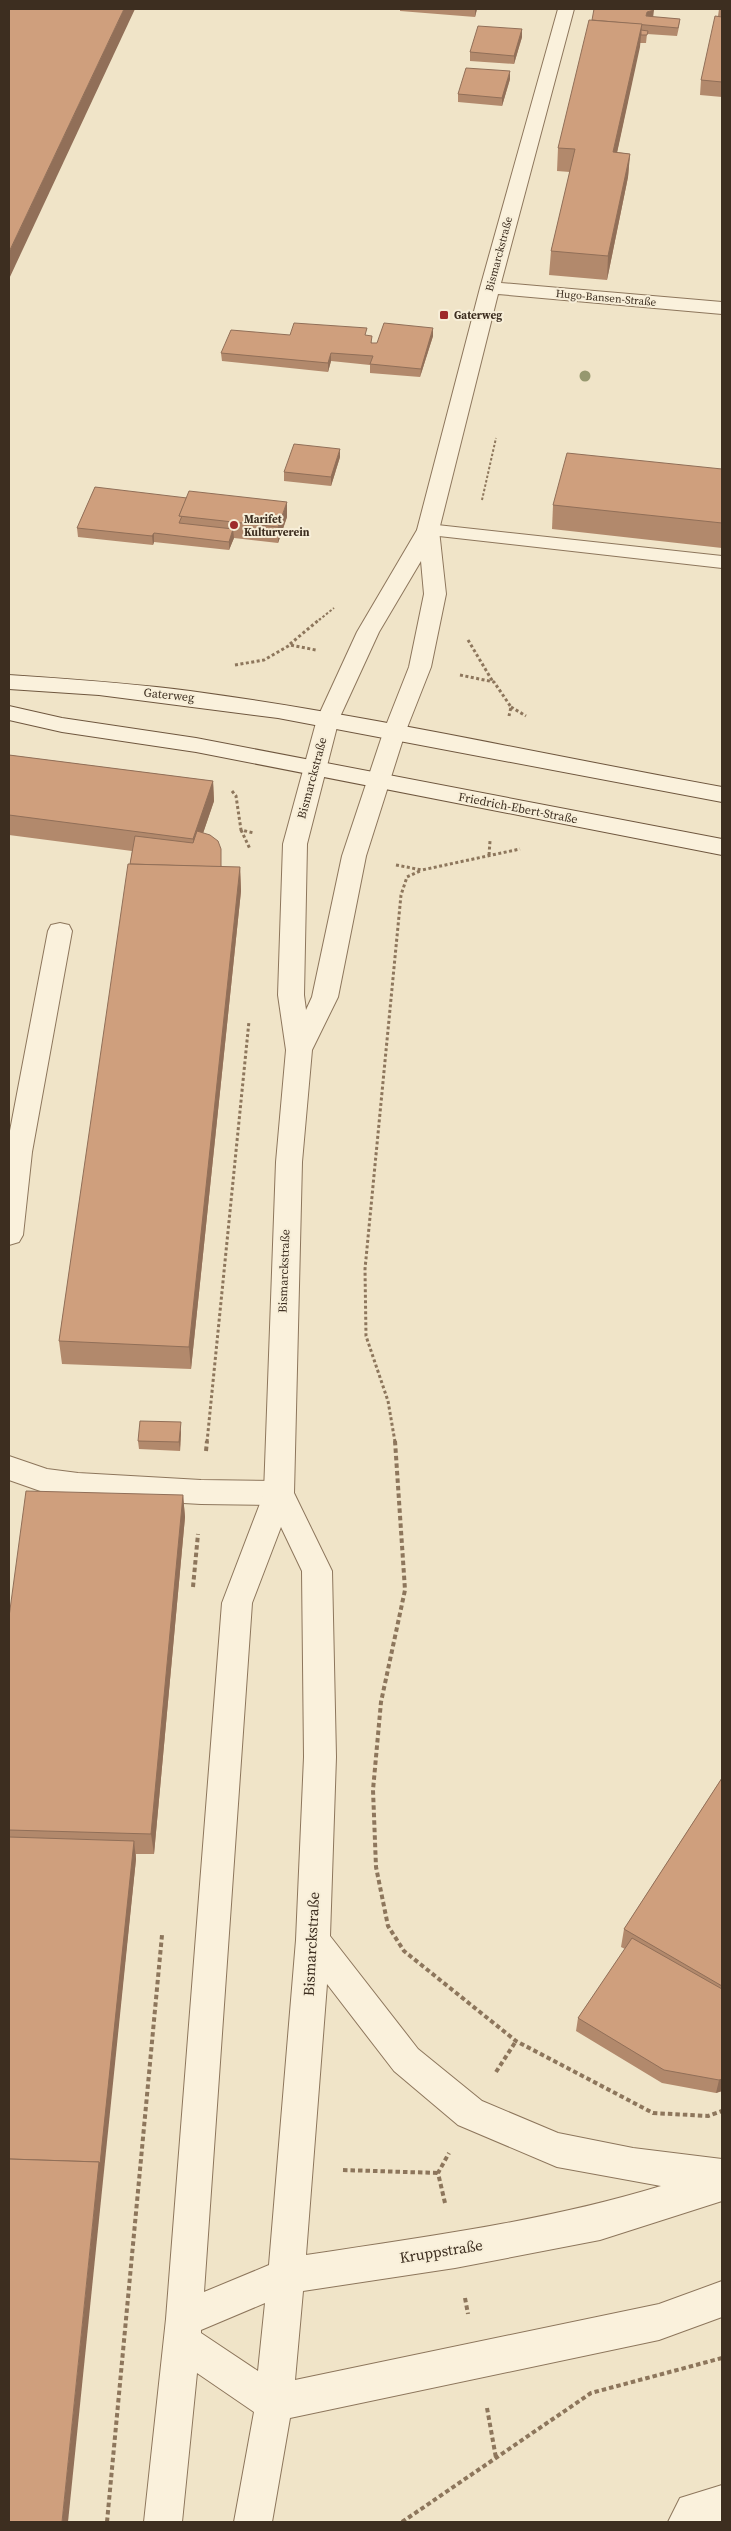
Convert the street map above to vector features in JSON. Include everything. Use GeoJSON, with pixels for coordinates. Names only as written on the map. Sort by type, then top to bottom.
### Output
{"type":"FeatureCollection","features":[{"type":"Feature","properties":{"kind":"street","name":"Bismarckstraße"},"geometry":{"type":"LineString","coordinates":[[183,2330],[237,1603],[278,1493],[288,1172],[299,1050],[291,995],[295,844],[328,719],[368,632],[428,530],[490,288],[566,9]]}},
{"type":"Feature","properties":{"kind":"street","name":"Hugo-Bansen-Straße"},"geometry":{"type":"LineString","coordinates":[[490,288],[722,308]]}},
{"type":"Feature","properties":{"kind":"street","name":"Bismarckstraße"},"geometry":{"type":"LineString","coordinates":[[299,1050],[325,998],[348,881],[394,733],[420,666],[435,594],[428,530]]}},
{"type":"Feature","properties":{"kind":"street"},"geometry":{"type":"LineString","coordinates":[[428,530],[722,564]]}},
{"type":"Feature","properties":{"kind":"street","name":"Gaterweg"},"geometry":{"type":"LineString","coordinates":[[9,682],[101,688],[201,699],[328,719]]}},
{"type":"Feature","properties":{"kind":"street"},"geometry":{"type":"LineString","coordinates":[[9,713],[62,725],[196,745],[314,769]]}},
{"type":"Feature","properties":{"kind":"street"},"geometry":{"type":"LineString","coordinates":[[328,719],[602,774],[722,795]]}},
{"type":"Feature","properties":{"kind":"street","name":"Friedrich-Ebert-Straße"},"geometry":{"type":"LineString","coordinates":[[314,769],[722,847]]}},
{"type":"Feature","properties":{"kind":"street"},"geometry":{"type":"LineString","coordinates":[[9,1235],[19,1152],[60,931]]}},
{"type":"Feature","properties":{"kind":"street"},"geometry":{"type":"LineString","coordinates":[[9,1468],[46,1481],[78,1486],[201,1492],[278,1493]]}},
{"type":"Feature","properties":{"kind":"street","name":"Bismarckstraße"},"geometry":{"type":"LineString","coordinates":[[274,2404],[313,1940],[320,1757],[317,1571],[278,1493]]}},
{"type":"Feature","properties":{"kind":"street"},"geometry":{"type":"LineString","coordinates":[[313,1940],[406,2060],[470,2113],[557,2150],[633,2165],[722,2176]]}},
{"type":"Feature","properties":{"kind":"street","name":"Kruppstraße"},"geometry":{"type":"LineString","coordinates":[[183,2330],[286,2276],[454,2250],[600,2222],[722,2184]]}},
{"type":"Feature","properties":{"kind":"street"},"geometry":{"type":"LineString","coordinates":[[274,2404],[659,2322],[722,2299]]}},
{"type":"Feature","properties":{"kind":"street"},"geometry":{"type":"LineString","coordinates":[[183,2330],[274,2404]]}},
{"type":"Feature","properties":{"kind":"street"},"geometry":{"type":"LineString","coordinates":[[163,2522],[183,2330]]}},
{"type":"Feature","properties":{"kind":"street"},"geometry":{"type":"LineString","coordinates":[[253,2522],[274,2404]]}},
{"type":"Feature","properties":{"kind":"street"},"geometry":{"type":"LineString","coordinates":[[687,2522],[694,2512],[722,2504]]}},
{"type":"Feature","properties":{"kind":"path"},"geometry":{"type":"LineString","coordinates":[[474,535],[498,432]]}},
{"type":"Feature","properties":{"kind":"path"},"geometry":{"type":"LineString","coordinates":[[466,636],[494,682]]}},
{"type":"Feature","properties":{"kind":"path"},"geometry":{"type":"LineString","coordinates":[[422,870],[407,877],[401,895],[364,1269],[366,1336],[388,1401],[397,1452],[405,1590],[381,1702],[373,1790],[376,1867],[388,1926],[404,1951],[516,2041],[653,2113],[708,2116],[722,2111]]}},
{"type":"Feature","properties":{"kind":"path"},"geometry":{"type":"LineString","coordinates":[[107,2522],[142,2162]]}},
{"type":"Feature","properties":{"kind":"path"},"geometry":{"type":"LineString","coordinates":[[402,2522],[591,2393],[722,2358]]}},
{"type":"Feature","properties":{"kind":"building"},"geometry":{"type":"Polygon","coordinates":[[[9,9],[124,9],[9,252],[9,9]]]}},
{"type":"Feature","properties":{"kind":"building"},"geometry":{"type":"Polygon","coordinates":[[[594,9],[651,9],[654,10],[647,12],[646,16],[680,19],[678,28],[592,20],[594,9]]]}},
{"type":"Feature","properties":{"kind":"building"},"geometry":{"type":"Polygon","coordinates":[[[715,16],[722,17],[722,82],[701,80],[715,16]]]}},
{"type":"Feature","properties":{"kind":"building"},"geometry":{"type":"Polygon","coordinates":[[[589,20],[642,24],[613,152],[630,154],[608,256],[551,251],[575,149],[558,148],[589,20]]]}},
{"type":"Feature","properties":{"kind":"building"},"geometry":{"type":"Polygon","coordinates":[[[478,26],[522,29],[514,56],[470,52],[478,26]]]}},
{"type":"Feature","properties":{"kind":"building"},"geometry":{"type":"Polygon","coordinates":[[[641,30],[648,31],[647,35],[641,35],[641,30]]]}},
{"type":"Feature","properties":{"kind":"building"},"geometry":{"type":"Polygon","coordinates":[[[466,68],[510,71],[502,98],[458,94],[466,68]]]}},
{"type":"Feature","properties":{"kind":"building"},"geometry":{"type":"Polygon","coordinates":[[[294,323],[367,328],[365,335],[372,336],[371,343],[377,343],[384,323],[433,328],[421,369],[370,364],[373,356],[331,353],[328,363],[221,353],[231,330],[290,335],[294,323]]]}},
{"type":"Feature","properties":{"kind":"building"},"geometry":{"type":"Polygon","coordinates":[[[294,444],[340,449],[331,477],[284,472],[294,444]]]}},
{"type":"Feature","properties":{"kind":"building"},"geometry":{"type":"Polygon","coordinates":[[[567,453],[722,469],[722,523],[553,505],[567,453]]]}},
{"type":"Feature","properties":{"kind":"building"},"geometry":{"type":"Polygon","coordinates":[[[95,487],[187,498],[179,516],[182,516],[179,523],[233,529],[229,542],[154,533],[152,536],[77,528],[95,487]]]}},
{"type":"Feature","properties":{"kind":"building"},"geometry":{"type":"Polygon","coordinates":[[[189,491],[287,502],[278,527],[179,516],[189,491]]]}},
{"type":"Feature","properties":{"kind":"building"},"geometry":{"type":"Polygon","coordinates":[[[9,755],[213,781],[193,839],[9,815],[9,755]]]}},
{"type":"Feature","properties":{"kind":"building"},"geometry":{"type":"Polygon","coordinates":[[[197,831],[210,835],[218,841],[221,849],[221,867],[130,864],[135,836],[193,843],[197,831]]]}},
{"type":"Feature","properties":{"kind":"building"},"geometry":{"type":"Polygon","coordinates":[[[128,864],[240,867],[189,1347],[59,1341],[128,864]]]}},
{"type":"Feature","properties":{"kind":"building"},"geometry":{"type":"Polygon","coordinates":[[[140,1421],[181,1422],[179,1442],[138,1441],[140,1421]]]}},
{"type":"Feature","properties":{"kind":"building"},"geometry":{"type":"Polygon","coordinates":[[[26,1491],[183,1495],[151,1834],[9,1830],[9,1617],[26,1491]]]}},
{"type":"Feature","properties":{"kind":"building"},"geometry":{"type":"Polygon","coordinates":[[[722,1778],[722,1986],[624,1929],[722,1778]]]}},
{"type":"Feature","properties":{"kind":"building"},"geometry":{"type":"Polygon","coordinates":[[[9,1837],[134,1841],[100,2164],[99,2162],[9,2159],[9,1837]]]}},
{"type":"Feature","properties":{"kind":"building"},"geometry":{"type":"Polygon","coordinates":[[[632,1938],[722,1989],[722,2079],[664,2070],[578,2018],[632,1938]]]}},
{"type":"Feature","properties":{"kind":"building"},"geometry":{"type":"Polygon","coordinates":[[[9,2159],[99,2162],[62,2522],[9,2522],[9,2159]]]}},
{"type":"Feature","properties":{"kind":"place","name":"Gaterweg"},"geometry":{"type":"Point","coordinates":[444,315]}},
{"type":"Feature","properties":{"kind":"place","name":"Marifet Kulturverein"},"geometry":{"type":"Point","coordinates":[234,525]}}]}
